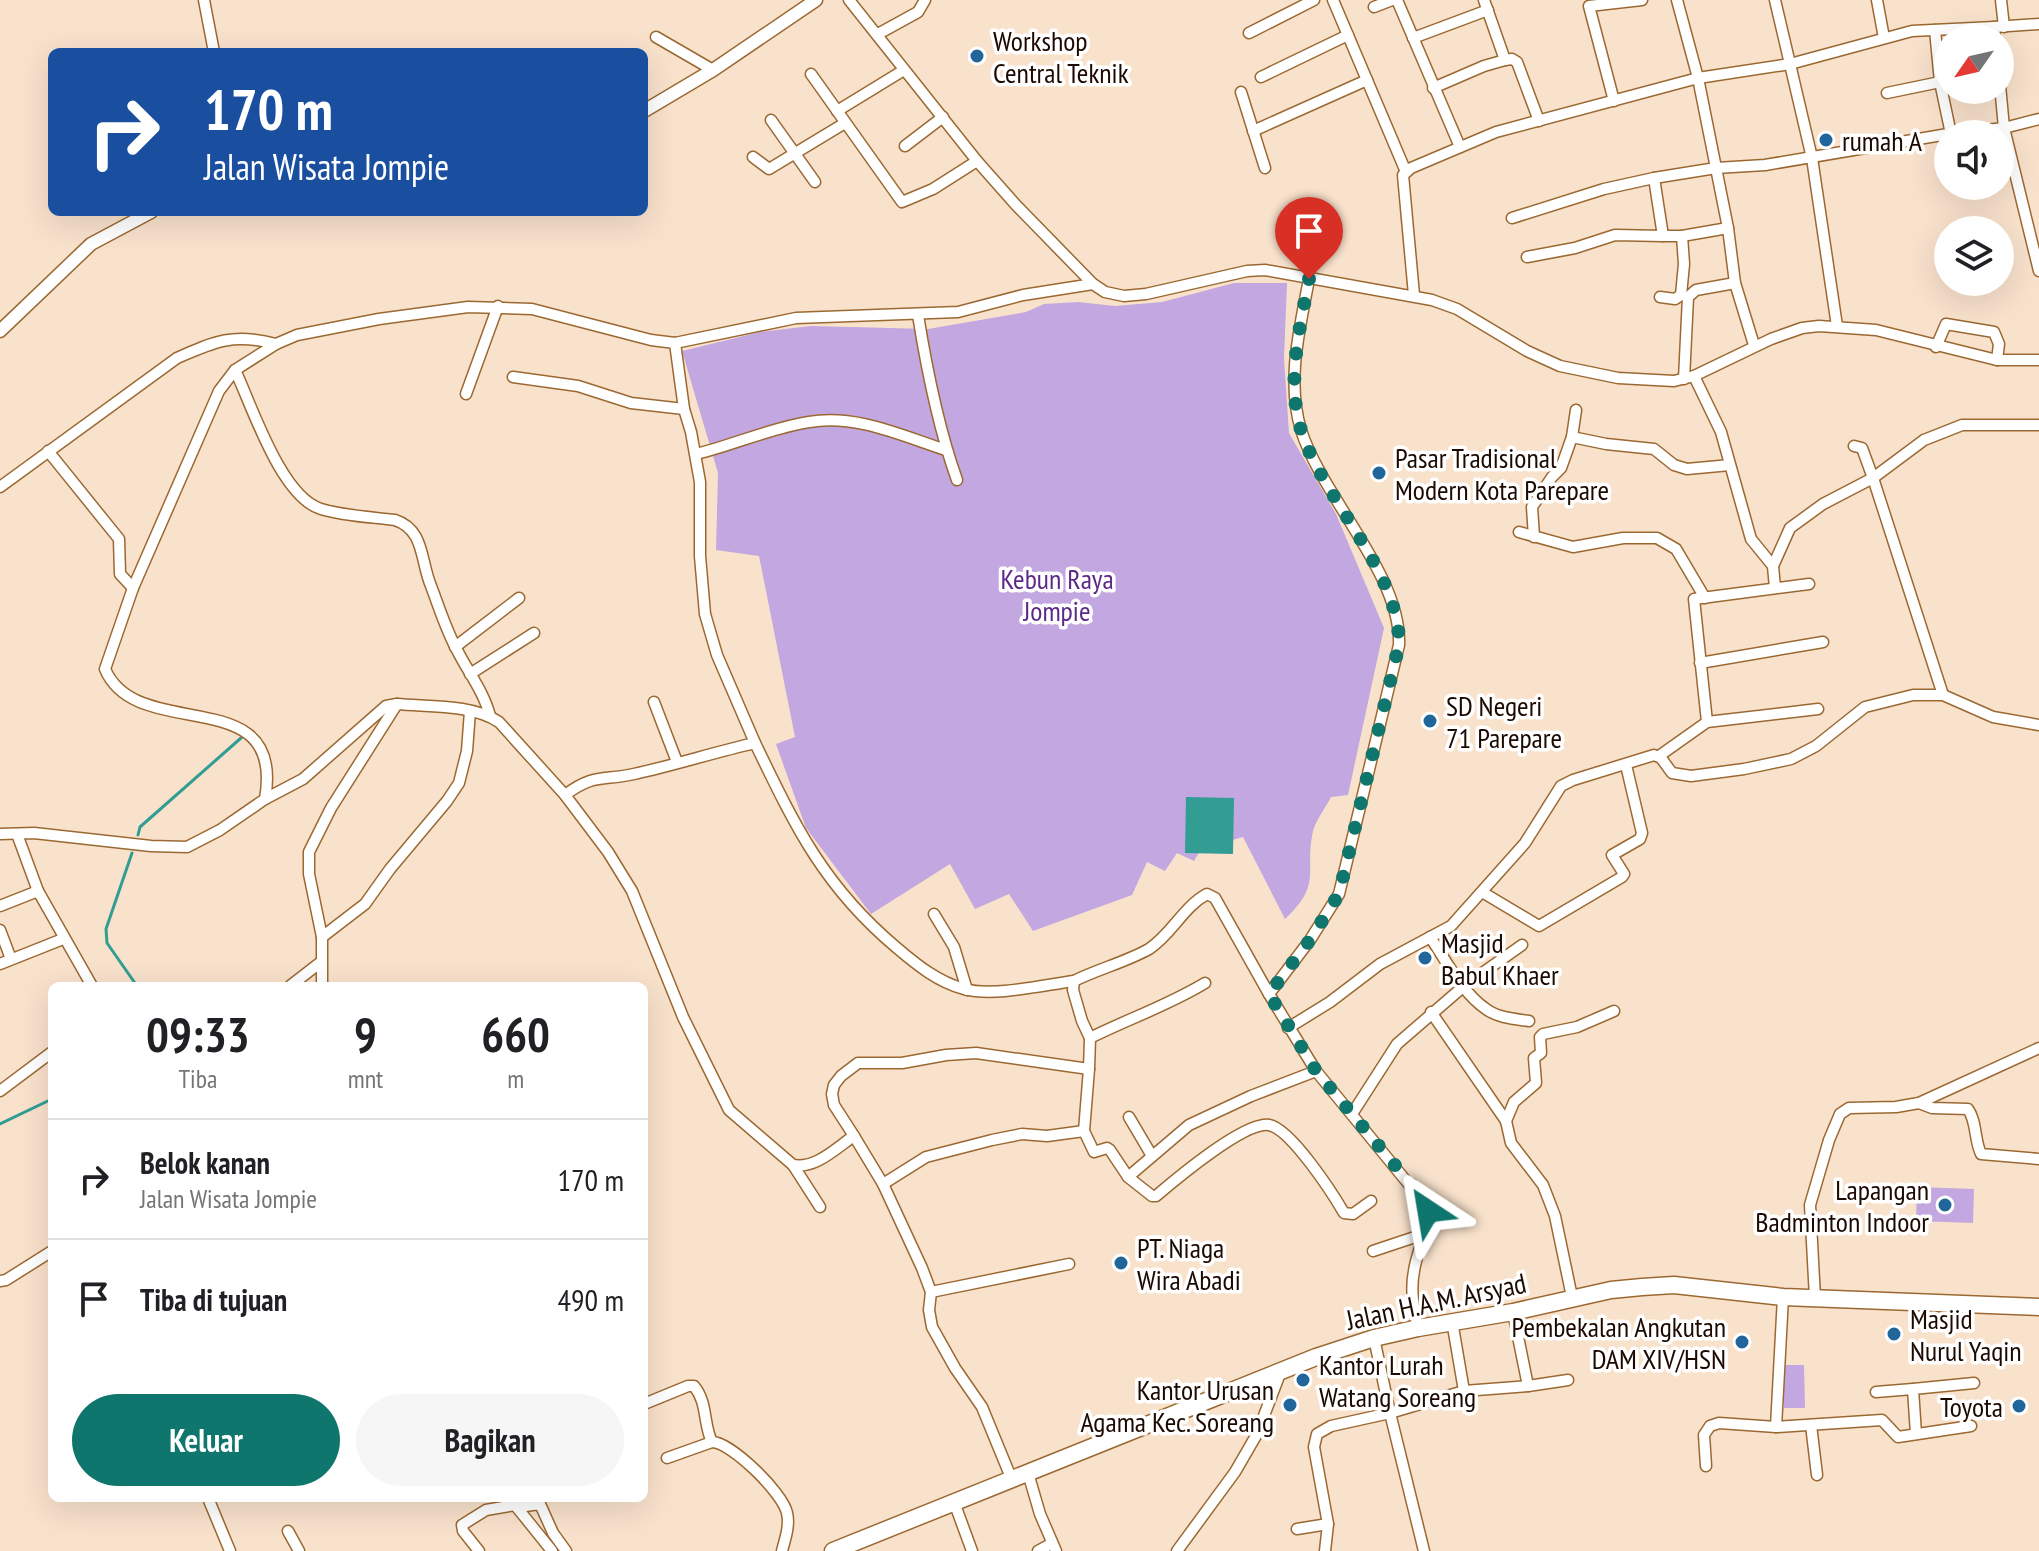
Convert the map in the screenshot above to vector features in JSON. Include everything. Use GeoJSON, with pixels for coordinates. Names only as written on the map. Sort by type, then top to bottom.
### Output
{"type":"FeatureCollection","features":[{"type":"Feature","properties":{"kind":"highway","name":"Jalan H.A.M. Arsyad"},"geometry":{"type":"LineString","coordinates":[[833,1551],[1342,1347],[1452,1321],[1513,1312],[1611,1290],[1674,1285],[1783,1297],[2039,1307]]}},
{"type":"Feature","properties":{"kind":"street"},"geometry":{"type":"LineString","coordinates":[[204,0],[213,48]]}},
{"type":"Feature","properties":{"kind":"street"},"geometry":{"type":"LineString","coordinates":[[648,109],[713,70],[816,0]]}},
{"type":"Feature","properties":{"kind":"street"},"geometry":{"type":"LineString","coordinates":[[849,0],[977,161],[1093,284],[1105,292],[1124,296],[1146,294],[1247,271],[1265,270],[1414,295],[1457,309],[1527,351],[1560,366],[1618,378],[1652,381],[1689,377],[1754,345],[1802,328],[1837,326],[1876,330],[1997,360],[2039,360]]}},
{"type":"Feature","properties":{"kind":"street"},"geometry":{"type":"LineString","coordinates":[[878,34],[918,12],[925,0]]}},
{"type":"Feature","properties":{"kind":"street"},"geometry":{"type":"LineString","coordinates":[[1249,33],[1314,0]]}},
{"type":"Feature","properties":{"kind":"street"},"geometry":{"type":"LineString","coordinates":[[1333,0],[1406,172]]}},
{"type":"Feature","properties":{"kind":"street"},"geometry":{"type":"LineString","coordinates":[[1374,7],[1395,0],[1460,147]]}},
{"type":"Feature","properties":{"kind":"street"},"geometry":{"type":"LineString","coordinates":[[1614,101],[1589,3],[1642,0]]}},
{"type":"Feature","properties":{"kind":"street"},"geometry":{"type":"LineString","coordinates":[[1677,0],[1698,78],[1728,228],[1735,283],[1754,345]]}},
{"type":"Feature","properties":{"kind":"street"},"geometry":{"type":"LineString","coordinates":[[1775,0],[1812,158],[1837,326]]}},
{"type":"Feature","properties":{"kind":"street"},"geometry":{"type":"LineString","coordinates":[[1877,0],[1884,38]]}},
{"type":"Feature","properties":{"kind":"street"},"geometry":{"type":"LineString","coordinates":[[1999,24],[2001,0]]}},
{"type":"Feature","properties":{"kind":"street"},"geometry":{"type":"LineString","coordinates":[[1413,38],[1486,5],[1505,60]]}},
{"type":"Feature","properties":{"kind":"street"},"geometry":{"type":"LineString","coordinates":[[2014,28],[2039,24]]}},
{"type":"Feature","properties":{"kind":"street"},"geometry":{"type":"LineString","coordinates":[[1414,295],[1403,175],[1406,172],[1496,132],[1698,78],[1790,64],[1912,31],[1934,30]]}},
{"type":"Feature","properties":{"kind":"street"},"geometry":{"type":"LineString","coordinates":[[1261,77],[1348,35]]}},
{"type":"Feature","properties":{"kind":"street"},"geometry":{"type":"LineString","coordinates":[[656,37],[713,70]]}},
{"type":"Feature","properties":{"kind":"street"},"geometry":{"type":"LineString","coordinates":[[1433,88],[1484,66],[1512,59],[1517,62],[1539,121]]}},
{"type":"Feature","properties":{"kind":"street"},"geometry":{"type":"LineString","coordinates":[[837,111],[904,70]]}},
{"type":"Feature","properties":{"kind":"street"},"geometry":{"type":"LineString","coordinates":[[811,74],[902,202],[933,189],[977,161]]}},
{"type":"Feature","properties":{"kind":"street"},"geometry":{"type":"LineString","coordinates":[[1253,131],[1367,80]]}},
{"type":"Feature","properties":{"kind":"street"},"geometry":{"type":"LineString","coordinates":[[1887,93],[1934,83]]}},
{"type":"Feature","properties":{"kind":"street"},"geometry":{"type":"LineString","coordinates":[[1241,92],[1265,168]]}},
{"type":"Feature","properties":{"kind":"street"},"geometry":{"type":"LineString","coordinates":[[905,146],[943,117]]}},
{"type":"Feature","properties":{"kind":"street"},"geometry":{"type":"LineString","coordinates":[[2014,125],[2039,119]]}},
{"type":"Feature","properties":{"kind":"street"},"geometry":{"type":"LineString","coordinates":[[771,120],[815,182]]}},
{"type":"Feature","properties":{"kind":"street"},"geometry":{"type":"LineString","coordinates":[[753,157],[769,169],[845,123]]}},
{"type":"Feature","properties":{"kind":"street"},"geometry":{"type":"LineString","coordinates":[[1512,218],[1604,189],[1654,178],[1716,168],[1765,165],[1934,137]]}},
{"type":"Feature","properties":{"kind":"street"},"geometry":{"type":"LineString","coordinates":[[2014,162],[2035,234],[2039,271]]}},
{"type":"Feature","properties":{"kind":"street"},"geometry":{"type":"LineString","coordinates":[[1654,178],[1663,236]]}},
{"type":"Feature","properties":{"kind":"street"},"geometry":{"type":"LineString","coordinates":[[0,331],[91,244],[144,216]]}},
{"type":"Feature","properties":{"kind":"street"},"geometry":{"type":"LineString","coordinates":[[1527,257],[1575,248],[1615,235],[1682,236],[1728,228]]}},
{"type":"Feature","properties":{"kind":"street"},"geometry":{"type":"LineString","coordinates":[[1660,297],[1675,299],[1681,295],[1684,264],[1682,236]]}},
{"type":"Feature","properties":{"kind":"street"},"geometry":{"type":"LineString","coordinates":[[1269,994],[1310,940],[1339,894],[1399,645],[1397,619],[1386,587],[1301,431],[1294,368],[1309,279]]}},
{"type":"Feature","properties":{"kind":"street"},"geometry":{"type":"LineString","coordinates":[[1735,283],[1696,290],[1688,297],[1689,377],[1716,420],[1751,539],[1773,566]]}},
{"type":"Feature","properties":{"kind":"street"},"geometry":{"type":"LineString","coordinates":[[265,799],[269,780],[265,758],[247,733],[209,716],[145,704],[119,693],[105,669],[133,588],[219,391],[235,370],[276,344],[297,335],[332,327],[468,307],[498,306],[532,309],[651,340],[675,343],[804,317],[958,312],[1023,295],[1093,284]]}},
{"type":"Feature","properties":{"kind":"street"},"geometry":{"type":"LineString","coordinates":[[466,394],[498,306]]}},
{"type":"Feature","properties":{"kind":"street"},"geometry":{"type":"LineString","coordinates":[[918,315],[928,379],[957,480]]}},
{"type":"Feature","properties":{"kind":"street"},"geometry":{"type":"LineString","coordinates":[[1936,347],[1942,329],[1950,323],[1994,332],[1999,344],[1997,360]]}},
{"type":"Feature","properties":{"kind":"street"},"geometry":{"type":"LineString","coordinates":[[0,487],[177,358],[230,339],[252,337],[276,344]]}},
{"type":"Feature","properties":{"kind":"street"},"geometry":{"type":"LineString","coordinates":[[675,343],[684,409],[700,482],[700,556],[705,614],[717,655],[796,828],[839,893],[863,918],[923,969],[967,990],[989,991],[1074,981],[1148,950],[1170,931],[1193,903],[1212,894],[1316,1071],[1425,1204],[1428,1211],[1424,1234],[1413,1272],[1413,1305],[1418,1328]]}},
{"type":"Feature","properties":{"kind":"street"},"geometry":{"type":"LineString","coordinates":[[235,370],[277,463],[303,499],[320,509],[406,523],[415,531],[424,569],[455,647],[484,696],[490,716]]}},
{"type":"Feature","properties":{"kind":"street"},"geometry":{"type":"LineString","coordinates":[[513,377],[578,386],[631,403],[684,409]]}},
{"type":"Feature","properties":{"kind":"street"},"geometry":{"type":"LineString","coordinates":[[1534,537],[1532,507],[1561,468],[1572,437],[1576,410]]}},
{"type":"Feature","properties":{"kind":"street"},"geometry":{"type":"LineString","coordinates":[[696,454],[732,446],[784,427],[830,420],[858,422],[893,431],[946,450]]}},
{"type":"Feature","properties":{"kind":"street"},"geometry":{"type":"LineString","coordinates":[[1775,588],[1773,566],[1793,524],[1873,478],[1924,440],[1968,424],[2039,425]]}},
{"type":"Feature","properties":{"kind":"street"},"geometry":{"type":"LineString","coordinates":[[1572,437],[1654,449],[1674,465],[1687,469],[1730,465]]}},
{"type":"Feature","properties":{"kind":"street"},"geometry":{"type":"LineString","coordinates":[[1854,446],[1862,448],[1873,478],[1943,695]]}},
{"type":"Feature","properties":{"kind":"street"},"geometry":{"type":"LineString","coordinates":[[48,451],[119,539],[122,554],[119,570],[133,588]]}},
{"type":"Feature","properties":{"kind":"street"},"geometry":{"type":"LineString","coordinates":[[1519,532],[1573,547],[1623,538],[1657,538],[1676,549],[1705,598]]}},
{"type":"Feature","properties":{"kind":"street"},"geometry":{"type":"LineString","coordinates":[[1707,722],[1693,602],[1809,584]]}},
{"type":"Feature","properties":{"kind":"street"},"geometry":{"type":"LineString","coordinates":[[455,647],[519,598]]}},
{"type":"Feature","properties":{"kind":"street"},"geometry":{"type":"LineString","coordinates":[[470,674],[534,633]]}},
{"type":"Feature","properties":{"kind":"street"},"geometry":{"type":"LineString","coordinates":[[1700,663],[1823,642]]}},
{"type":"Feature","properties":{"kind":"street"},"geometry":{"type":"LineString","coordinates":[[1659,756],[1672,773],[1688,777],[1784,761],[1816,746],[1868,706],[1913,695],[1943,695],[1993,717],[2039,725]]}},
{"type":"Feature","properties":{"kind":"street"},"geometry":{"type":"LineString","coordinates":[[654,702],[677,762]]}},
{"type":"Feature","properties":{"kind":"street"},"geometry":{"type":"LineString","coordinates":[[322,982],[322,937],[309,874],[309,852],[331,808],[397,704]]}},
{"type":"Feature","properties":{"kind":"street"},"geometry":{"type":"LineString","coordinates":[[0,834],[34,833],[187,847],[303,779],[378,711],[397,704],[490,716],[565,795],[608,852],[632,891],[683,1017],[729,1110],[793,1165],[820,1207]]}},
{"type":"Feature","properties":{"kind":"street"},"geometry":{"type":"LineString","coordinates":[[1288,1028],[1330,1002],[1380,964],[1451,926],[1525,843],[1561,786],[1654,755],[1659,756],[1707,722],[1818,709]]}},
{"type":"Feature","properties":{"kind":"street"},"geometry":{"type":"LineString","coordinates":[[322,937],[365,904],[459,783],[467,751],[470,711]]}},
{"type":"Feature","properties":{"kind":"street"},"geometry":{"type":"LineString","coordinates":[[565,795],[588,780],[632,775],[755,743]]}},
{"type":"Feature","properties":{"kind":"street"},"geometry":{"type":"LineString","coordinates":[[1482,892],[1539,926],[1622,877],[1624,874],[1612,855],[1640,839],[1642,833],[1626,765]]}},
{"type":"Feature","properties":{"kind":"street"},"geometry":{"type":"LineString","coordinates":[[17,834],[38,891],[90,982]]}},
{"type":"Feature","properties":{"kind":"street"},"geometry":{"type":"LineString","coordinates":[[0,906],[38,891]]}},
{"type":"Feature","properties":{"kind":"street"},"geometry":{"type":"LineString","coordinates":[[934,914],[954,947],[967,990]]}},
{"type":"Feature","properties":{"kind":"street"},"geometry":{"type":"LineString","coordinates":[[0,930],[11,959]]}},
{"type":"Feature","properties":{"kind":"street"},"geometry":{"type":"LineString","coordinates":[[1430,937],[1464,986],[1488,1011],[1529,1021]]}},
{"type":"Feature","properties":{"kind":"street"},"geometry":{"type":"LineString","coordinates":[[0,964],[63,939]]}},
{"type":"Feature","properties":{"kind":"street"},"geometry":{"type":"LineString","coordinates":[[1352,1114],[1397,1044],[1431,1012],[1522,945]]}},
{"type":"Feature","properties":{"kind":"street"},"geometry":{"type":"LineString","coordinates":[[295,982],[321,962]]}},
{"type":"Feature","properties":{"kind":"street"},"geometry":{"type":"LineString","coordinates":[[1074,981],[1073,990],[1090,1038],[1084,1131],[1094,1152],[1110,1150],[1128,1177],[1152,1196],[1247,1130],[1269,1125],[1278,1128],[1302,1153],[1344,1213],[1353,1214],[1371,1201]]}},
{"type":"Feature","properties":{"kind":"street"},"geometry":{"type":"LineString","coordinates":[[1090,1038],[1170,1003],[1205,983]]}},
{"type":"Feature","properties":{"kind":"street"},"geometry":{"type":"LineString","coordinates":[[1506,1121],[1514,1102],[1536,1083],[1534,1058],[1541,1053],[1540,1037],[1586,1024],[1614,1011]]}},
{"type":"Feature","properties":{"kind":"street"},"geometry":{"type":"LineString","coordinates":[[1431,1012],[1506,1121],[1511,1143],[1543,1185],[1553,1210],[1572,1297]]}},
{"type":"Feature","properties":{"kind":"street"},"geometry":{"type":"LineString","coordinates":[[1815,1298],[1810,1205],[1837,1119],[1849,1108],[1919,1103],[2039,1048]]}},
{"type":"Feature","properties":{"kind":"street"},"geometry":{"type":"LineString","coordinates":[[1012,1480],[982,1407],[932,1327],[929,1310],[931,1292],[883,1184],[834,1105],[832,1094],[841,1076],[858,1063],[902,1063],[976,1053],[1089,1069]]}},
{"type":"Feature","properties":{"kind":"street"},"geometry":{"type":"LineString","coordinates":[[0,1091],[48,1055]]}},
{"type":"Feature","properties":{"kind":"street"},"geometry":{"type":"LineString","coordinates":[[1128,1177],[1189,1125],[1251,1096],[1316,1071]]}},
{"type":"Feature","properties":{"kind":"street"},"geometry":{"type":"LineString","coordinates":[[1919,1103],[1932,1108],[1968,1109],[1973,1117],[1975,1138],[1981,1154],[2039,1159]]}},
{"type":"Feature","properties":{"kind":"street"},"geometry":{"type":"LineString","coordinates":[[1129,1117],[1152,1156]]}},
{"type":"Feature","properties":{"kind":"street"},"geometry":{"type":"LineString","coordinates":[[883,1184],[926,1157],[1022,1134],[1047,1136],[1084,1131]]}},
{"type":"Feature","properties":{"kind":"street"},"geometry":{"type":"LineString","coordinates":[[793,1165],[807,1166],[818,1161],[854,1136]]}},
{"type":"Feature","properties":{"kind":"street"},"geometry":{"type":"LineString","coordinates":[[1373,1251],[1424,1234]]}},
{"type":"Feature","properties":{"kind":"street"},"geometry":{"type":"LineString","coordinates":[[0,1281],[48,1254]]}},
{"type":"Feature","properties":{"kind":"street"},"geometry":{"type":"LineString","coordinates":[[931,1292],[1069,1264]]}},
{"type":"Feature","properties":{"kind":"street"},"geometry":{"type":"LineString","coordinates":[[1776,1427],[1783,1297]]}},
{"type":"Feature","properties":{"kind":"street"},"geometry":{"type":"LineString","coordinates":[[1513,1312],[1528,1386]]}},
{"type":"Feature","properties":{"kind":"street"},"geometry":{"type":"LineString","coordinates":[[1452,1321],[1464,1391]]}},
{"type":"Feature","properties":{"kind":"street"},"geometry":{"type":"LineString","coordinates":[[1374,1338],[1424,1551]]}},
{"type":"Feature","properties":{"kind":"street"},"geometry":{"type":"LineString","coordinates":[[1177,1551],[1235,1472],[1257,1434],[1281,1371]]}},
{"type":"Feature","properties":{"kind":"street"},"geometry":{"type":"LineString","coordinates":[[1325,1551],[1328,1524],[1314,1447],[1317,1434],[1331,1426],[1390,1413],[1464,1391],[1568,1380]]}},
{"type":"Feature","properties":{"kind":"street"},"geometry":{"type":"LineString","coordinates":[[1876,1392],[1974,1383]]}},
{"type":"Feature","properties":{"kind":"street"},"geometry":{"type":"LineString","coordinates":[[648,1402],[694,1386],[704,1403],[708,1422],[706,1431],[712,1442]]}},
{"type":"Feature","properties":{"kind":"street"},"geometry":{"type":"LineString","coordinates":[[1913,1389],[1916,1434]]}},
{"type":"Feature","properties":{"kind":"street"},"geometry":{"type":"LineString","coordinates":[[1706,1466],[1704,1435],[1710,1426],[1719,1423],[1776,1427],[1882,1420],[1898,1437],[1971,1426]]}},
{"type":"Feature","properties":{"kind":"street"},"geometry":{"type":"LineString","coordinates":[[1811,1425],[1817,1475]]}},
{"type":"Feature","properties":{"kind":"street"},"geometry":{"type":"LineString","coordinates":[[667,1458],[712,1442],[721,1442],[730,1447],[770,1485],[787,1512],[788,1528],[782,1551]]}},
{"type":"Feature","properties":{"kind":"street"},"geometry":{"type":"LineString","coordinates":[[1028,1473],[1054,1548],[1038,1551]]}},
{"type":"Feature","properties":{"kind":"street"},"geometry":{"type":"LineString","coordinates":[[210,1502],[230,1551]]}},
{"type":"Feature","properties":{"kind":"street"},"geometry":{"type":"LineString","coordinates":[[954,1502],[972,1551]]}},
{"type":"Feature","properties":{"kind":"street"},"geometry":{"type":"LineString","coordinates":[[479,1551],[463,1531],[462,1525],[486,1510],[503,1505],[518,1507],[540,1504],[553,1533],[566,1551]]}},
{"type":"Feature","properties":{"kind":"street"},"geometry":{"type":"LineString","coordinates":[[518,1507],[552,1551]]}},
{"type":"Feature","properties":{"kind":"street"},"geometry":{"type":"LineString","coordinates":[[1297,1529],[1328,1524]]}},
{"type":"Feature","properties":{"kind":"street"},"geometry":{"type":"LineString","coordinates":[[288,1531],[299,1551]]}},
{"type":"Feature","properties":{"kind":"green space","name":"Kebun Raya Jompie"},"geometry":{"type":"Polygon","coordinates":[[[1234,283],[1287,283],[1284,359],[1289,433],[1336,514],[1384,628],[1348,795],[1331,797],[1314,827],[1310,877],[1304,896],[1285,919],[1243,837],[1201,849],[1194,861],[1177,853],[1165,871],[1147,862],[1132,895],[1033,931],[1009,894],[975,909],[950,864],[871,914],[806,828],[776,744],[795,737],[759,556],[716,550],[718,473],[682,351],[760,332],[811,326],[928,329],[1026,312],[1044,304],[1078,302],[1115,306],[1162,302],[1234,283]]]}},
{"type":"Feature","properties":{"kind":"green space","name":"Lapangan Badminton Indoor"},"geometry":{"type":"Polygon","coordinates":[[[1917,1187],[1974,1189],[1973,1223],[1916,1221],[1917,1187]]]}},
{"type":"Feature","properties":{"kind":"green space"},"geometry":{"type":"Polygon","coordinates":[[[1784,1365],[1804,1365],[1805,1408],[1784,1408],[1784,1365]]]}},
{"type":"Feature","properties":{"kind":"water"},"geometry":{"type":"Polygon","coordinates":[[[1186,797],[1234,798],[1233,854],[1185,853],[1186,797]]]}},
{"type":"Feature","properties":{"kind":"waterway"},"geometry":{"type":"LineString","coordinates":[[138,835],[140,827],[241,738]]}},
{"type":"Feature","properties":{"kind":"waterway"},"geometry":{"type":"LineString","coordinates":[[132,853],[106,929],[107,943],[134,982]]}},
{"type":"Feature","properties":{"kind":"waterway"},"geometry":{"type":"LineString","coordinates":[[0,1124],[48,1101]]}},
{"type":"Feature","properties":{"kind":"place","name":"Workshop Central Teknik"},"geometry":{"type":"Point","coordinates":[977,56]}},
{"type":"Feature","properties":{"kind":"place","name":"rumah A"},"geometry":{"type":"Point","coordinates":[1826,140]}},
{"type":"Feature","properties":{"kind":"place","name":"Pasar Tradisional Modern Kota Parepare"},"geometry":{"type":"Point","coordinates":[1379,473]}},
{"type":"Feature","properties":{"kind":"place","name":"SD Negeri 71 Parepare"},"geometry":{"type":"Point","coordinates":[1430,721]}},
{"type":"Feature","properties":{"kind":"place","name":"Masjid Babul Khaer"},"geometry":{"type":"Point","coordinates":[1425,958]}},
{"type":"Feature","properties":{"kind":"place","name":"Lapangan Badminton Indoor"},"geometry":{"type":"Point","coordinates":[1945,1205]}},
{"type":"Feature","properties":{"kind":"place","name":"PT. Niaga Wira Abadi"},"geometry":{"type":"Point","coordinates":[1121,1263]}},
{"type":"Feature","properties":{"kind":"place","name":"Masjid Nurul Yaqin"},"geometry":{"type":"Point","coordinates":[1894,1334]}},
{"type":"Feature","properties":{"kind":"place","name":"Pembekalan Angkutan DAM XIV/HSN"},"geometry":{"type":"Point","coordinates":[1742,1342]}},
{"type":"Feature","properties":{"kind":"place","name":"Kantor Lurah Watang Soreang"},"geometry":{"type":"Point","coordinates":[1303,1380]}},
{"type":"Feature","properties":{"kind":"place","name":"Kantor Urusan Agama Kec. Soreang"},"geometry":{"type":"Point","coordinates":[1290,1405]}},
{"type":"Feature","properties":{"kind":"place","name":"Toyota"},"geometry":{"type":"Point","coordinates":[2019,1406]}},
{"type":"Feature","properties":{"kind":"route"},"geometry":{"type":"LineString","coordinates":[[1309,279],[1294,368],[1301,431],[1386,587],[1397,619],[1399,645],[1339,894],[1330,912],[1269,994],[1316,1071],[1419,1194],[1428,1211]]}}]}
